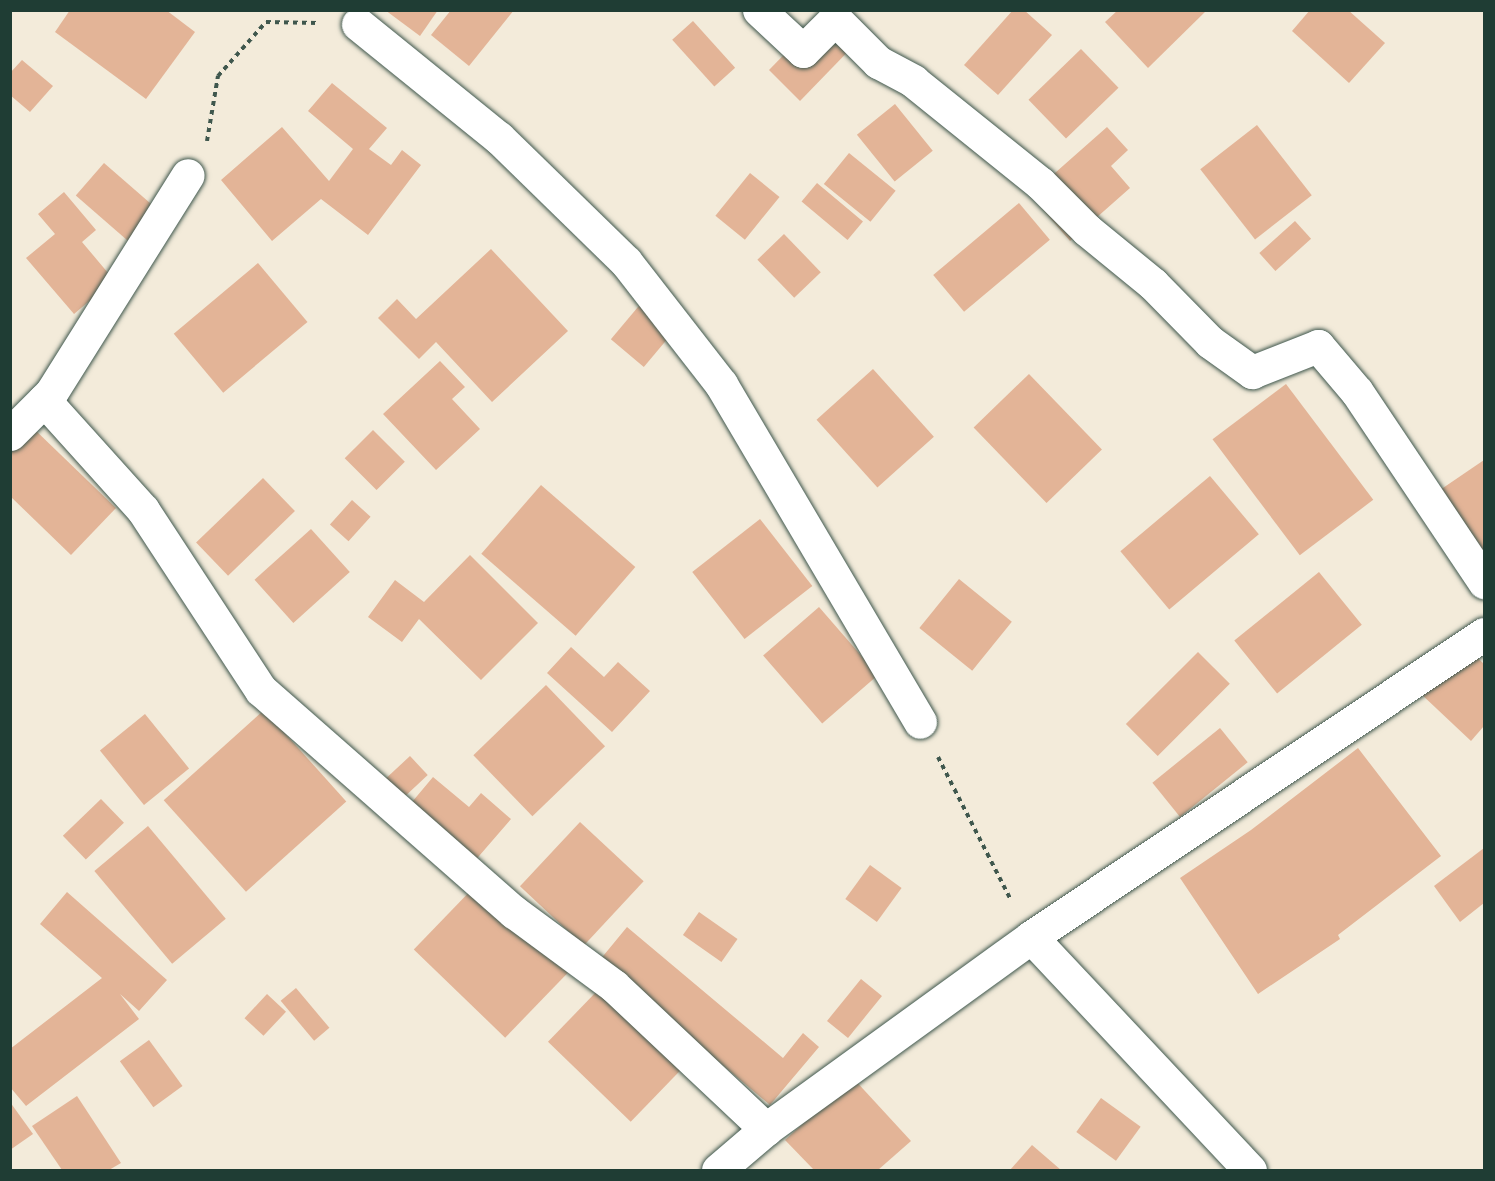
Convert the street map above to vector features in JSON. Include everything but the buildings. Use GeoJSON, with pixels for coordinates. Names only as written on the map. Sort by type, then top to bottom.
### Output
{"type":"FeatureCollection","features":[{"type":"Feature","properties":{"kind":"street"},"geometry":{"type":"LineString","coordinates":[[759,10],[803,51],[835,20],[878,62],[913,81],[1040,183],[1087,230],[1153,284],[1210,342],[1252,372],[1318,346],[1357,392],[1485,582]]}},
{"type":"Feature","properties":{"kind":"street"},"geometry":{"type":"LineString","coordinates":[[358,24],[499,138],[626,262],[721,384],[920,722]]}},
{"type":"Feature","properties":{"kind":"street"},"geometry":{"type":"LineString","coordinates":[[10,434],[44,400],[188,175]]}},
{"type":"Feature","properties":{"kind":"street"},"geometry":{"type":"LineString","coordinates":[[44,400],[143,510],[261,690],[514,912],[614,986],[766,1129]]}},
{"type":"Feature","properties":{"kind":"street"},"geometry":{"type":"LineString","coordinates":[[718,1170],[766,1129],[1030,937],[1485,634]]}},
{"type":"Feature","properties":{"kind":"street"},"geometry":{"type":"LineString","coordinates":[[1030,937],[1250,1170]]}},
{"type":"Feature","properties":{"kind":"path"},"geometry":{"type":"LineString","coordinates":[[188,175],[209,137],[218,76],[266,22],[358,24]]}},
{"type":"Feature","properties":{"kind":"path"},"geometry":{"type":"LineString","coordinates":[[920,722],[1030,937]]}}]}
